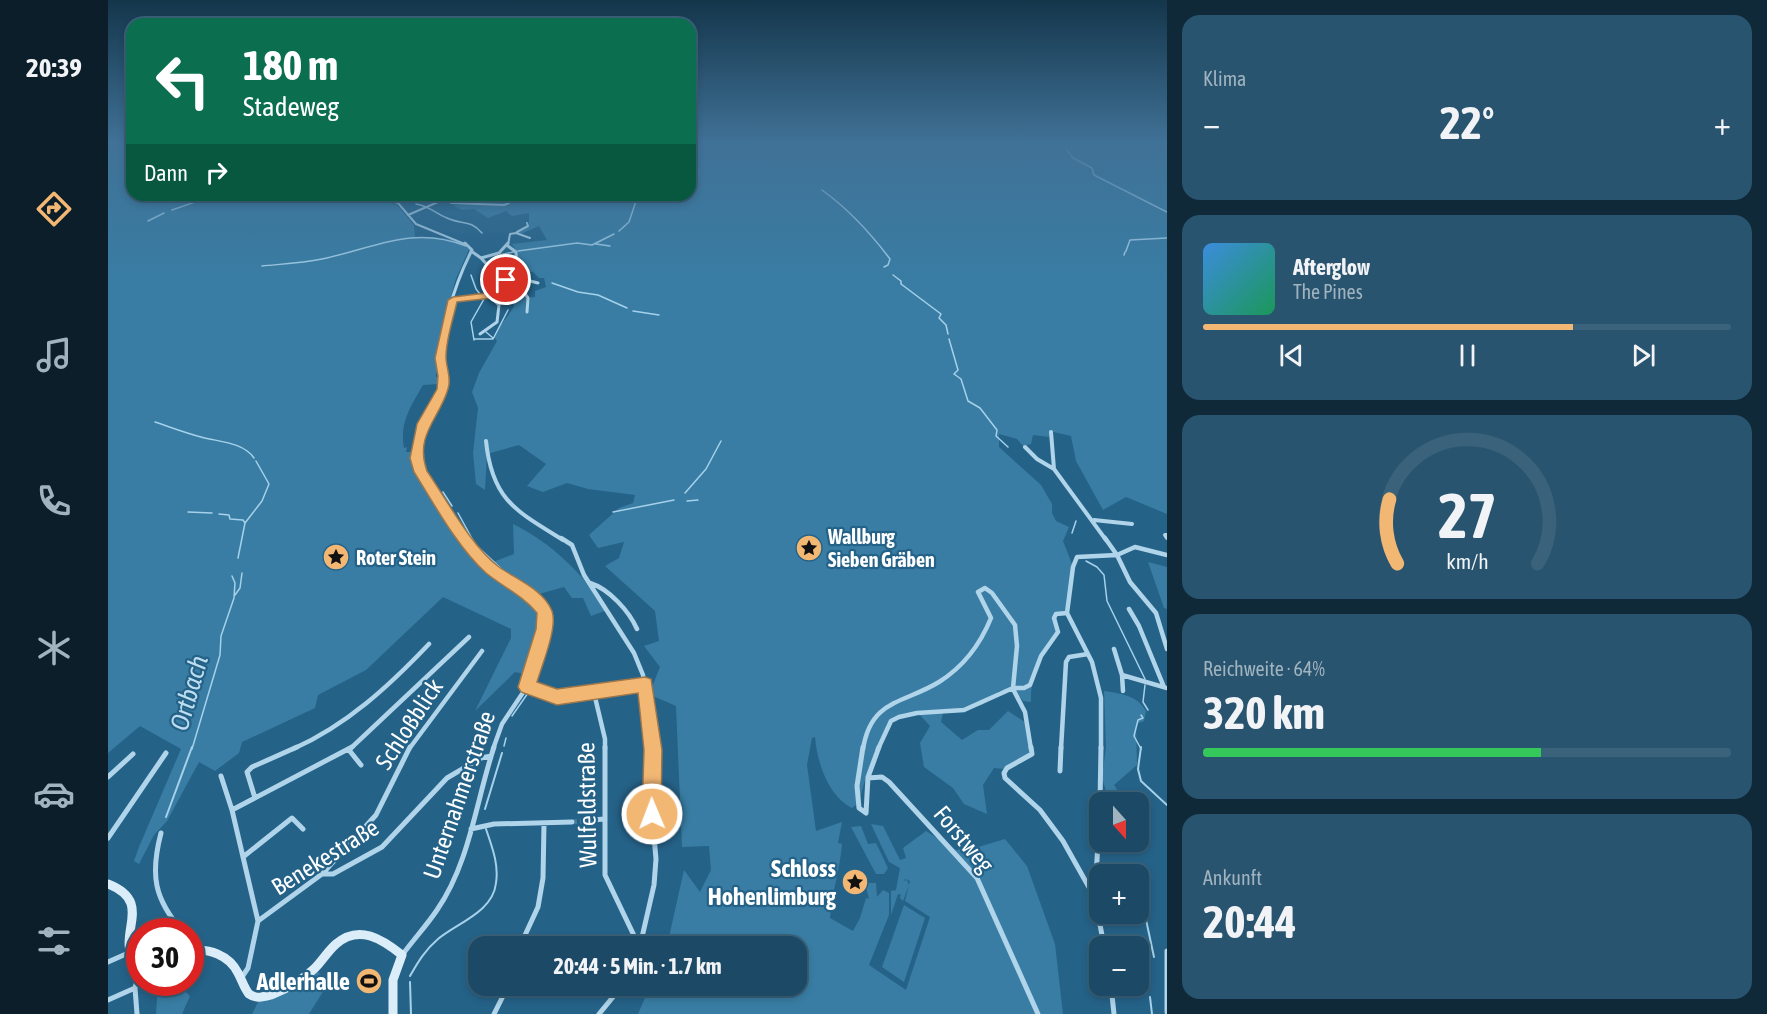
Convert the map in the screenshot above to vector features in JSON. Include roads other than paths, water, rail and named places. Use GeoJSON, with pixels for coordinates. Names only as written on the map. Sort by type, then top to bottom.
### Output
{"type":"FeatureCollection","features":[{"type":"Feature","properties":{"kind":"street"},"geometry":{"type":"LineString","coordinates":[[391,201],[398,203],[416,224],[466,244],[501,280]]}},
{"type":"Feature","properties":{"kind":"street"},"geometry":{"type":"LineString","coordinates":[[446,201],[504,205],[509,201]]}},
{"type":"Feature","properties":{"kind":"street"},"geometry":{"type":"LineString","coordinates":[[408,215],[438,202]]}},
{"type":"Feature","properties":{"kind":"street"},"geometry":{"type":"LineString","coordinates":[[482,258],[499,254],[508,246],[509,235],[528,226],[527,223]]}},
{"type":"Feature","properties":{"kind":"street"},"geometry":{"type":"LineString","coordinates":[[516,233],[530,238]]}},
{"type":"Feature","properties":{"kind":"street"},"geometry":{"type":"LineString","coordinates":[[508,246],[516,252],[517,272],[522,279]]}},
{"type":"Feature","properties":{"kind":"street"},"geometry":{"type":"LineString","coordinates":[[471,251],[459,275],[453,300],[485,297],[499,305],[497,322],[480,334]]}},
{"type":"Feature","properties":{"kind":"street"},"geometry":{"type":"LineString","coordinates":[[485,297],[496,284],[507,279],[505,267]]}},
{"type":"Feature","properties":{"kind":"street"},"geometry":{"type":"LineString","coordinates":[[527,312],[528,298],[517,283],[522,279],[535,280],[538,283]]}},
{"type":"Feature","properties":{"kind":"street","name":"Unternahmerstraße"},"geometry":{"type":"LineString","coordinates":[[393,1014],[393,980],[402,955],[443,901],[471,829],[491,756],[504,720],[527,687],[546,619],[544,610],[532,596],[491,569],[468,543],[421,472],[416,458],[423,424],[442,389],[443,370],[440,358],[453,300]]}},
{"type":"Feature","properties":{"kind":"street"},"geometry":{"type":"LineString","coordinates":[[1051,432],[1054,469]]}},
{"type":"Feature","properties":{"kind":"street"},"geometry":{"type":"LineString","coordinates":[[486,441],[488,462],[495,484],[502,495],[531,519],[570,543],[590,584],[634,653],[645,685],[653,750],[651,803],[656,859],[654,885],[641,936]]}},
{"type":"Feature","properties":{"kind":"street"},"geometry":{"type":"LineString","coordinates":[[1025,447],[1037,459],[1054,469],[1093,520],[1117,555],[1130,582],[1155,613],[1167,649]]}},
{"type":"Feature","properties":{"kind":"street"},"geometry":{"type":"LineString","coordinates":[[1093,520],[1132,524]]}},
{"type":"Feature","properties":{"kind":"street"},"geometry":{"type":"LineString","coordinates":[[1100,792],[1101,698],[1088,654],[1067,614],[1072,592],[1074,561],[1084,555],[1117,555],[1135,547],[1167,555]]}},
{"type":"Feature","properties":{"kind":"street"},"geometry":{"type":"LineString","coordinates":[[590,584],[594,584],[622,607],[633,618],[637,629]]}},
{"type":"Feature","properties":{"kind":"street"},"geometry":{"type":"LineString","coordinates":[[1067,614],[1056,614],[1054,618],[1058,632],[1041,656],[1030,685],[1024,688],[1012,689],[999,691],[982,705],[964,710],[900,715],[891,721],[886,730],[868,778],[864,799],[866,813],[859,808],[856,784],[870,724],[887,706],[928,688],[962,666],[991,618],[978,592],[985,588],[992,593],[1015,626],[1017,646],[1012,689],[1021,699],[1028,722],[1032,754],[1007,768],[1004,773],[1005,778],[1040,810],[1063,841],[1089,887]]}},
{"type":"Feature","properties":{"kind":"street"},"geometry":{"type":"LineString","coordinates":[[1129,609],[1139,626],[1165,688]]}},
{"type":"Feature","properties":{"kind":"street"},"geometry":{"type":"LineString","coordinates":[[232,810],[349,750],[469,637]]}},
{"type":"Feature","properties":{"kind":"street"},"geometry":{"type":"LineString","coordinates":[[255,798],[247,772],[252,766],[318,737],[338,724],[412,662],[429,644]]}},
{"type":"Feature","properties":{"kind":"street"},"geometry":{"type":"LineString","coordinates":[[1114,649],[1122,675],[1124,694]]}},
{"type":"Feature","properties":{"kind":"street","name":"Schloßblick"},"geometry":{"type":"LineString","coordinates":[[322,874],[376,815],[405,754],[482,651]]}},
{"type":"Feature","properties":{"kind":"street"},"geometry":{"type":"LineString","coordinates":[[1060,771],[1066,662],[1070,657],[1088,654]]}},
{"type":"Feature","properties":{"kind":"street"},"geometry":{"type":"LineString","coordinates":[[1122,675],[1165,688]]}},
{"type":"Feature","properties":{"kind":"street"},"geometry":{"type":"LineString","coordinates":[[527,687],[557,697],[645,685]]}},
{"type":"Feature","properties":{"kind":"street","name":"Wulfeldstraße"},"geometry":{"type":"LineString","coordinates":[[594,693],[604,739],[605,875],[634,936]]}},
{"type":"Feature","properties":{"kind":"street"},"geometry":{"type":"LineString","coordinates":[[349,750],[361,765]]}},
{"type":"Feature","properties":{"kind":"street"},"geometry":{"type":"LineString","coordinates":[[108,838],[166,753]]}},
{"type":"Feature","properties":{"kind":"street"},"geometry":{"type":"LineString","coordinates":[[108,777],[133,754]]}},
{"type":"Feature","properties":{"kind":"street","name":"Benekestraße"},"geometry":{"type":"LineString","coordinates":[[258,921],[322,874],[333,874],[382,847],[447,778],[481,758],[491,756]]}},
{"type":"Feature","properties":{"kind":"street"},"geometry":{"type":"LineString","coordinates":[[221,776],[232,810],[258,921],[248,968],[240,979]]}},
{"type":"Feature","properties":{"kind":"street","name":"Forstweg"},"geometry":{"type":"LineString","coordinates":[[868,778],[882,777],[889,782],[977,878],[1038,1014]]}},
{"type":"Feature","properties":{"kind":"street"},"geometry":{"type":"LineString","coordinates":[[243,857],[292,818],[303,829]]}},
{"type":"Feature","properties":{"kind":"street"},"geometry":{"type":"LineString","coordinates":[[593,820],[604,819]]}},
{"type":"Feature","properties":{"kind":"street"},"geometry":{"type":"LineString","coordinates":[[471,829],[494,824],[572,822]]}},
{"type":"Feature","properties":{"kind":"street"},"geometry":{"type":"LineString","coordinates":[[525,936],[538,907],[543,878],[544,824]]}},
{"type":"Feature","properties":{"kind":"street"},"geometry":{"type":"LineString","coordinates":[[161,833],[154,859],[156,887],[171,918]]}},
{"type":"Feature","properties":{"kind":"street"},"geometry":{"type":"LineString","coordinates":[[108,884],[121,888],[130,901],[131,918]]}},
{"type":"Feature","properties":{"kind":"street"},"geometry":{"type":"LineString","coordinates":[[204,948],[218,953],[234,966],[249,996],[260,998],[268,996],[312,971],[338,943],[355,934],[367,933],[378,936],[402,955]]}},
{"type":"Feature","properties":{"kind":"street"},"geometry":{"type":"LineString","coordinates":[[108,962],[126,954],[126,939]]}},
{"type":"Feature","properties":{"kind":"street"},"geometry":{"type":"LineString","coordinates":[[1167,951],[1167,1012]]}},
{"type":"Feature","properties":{"kind":"street"},"geometry":{"type":"LineString","coordinates":[[108,1000],[126,992]]}},
{"type":"Feature","properties":{"kind":"street"},"geometry":{"type":"LineString","coordinates":[[135,996],[136,1014]]}},
{"type":"Feature","properties":{"kind":"street"},"geometry":{"type":"LineString","coordinates":[[494,1014],[503,996]]}},
{"type":"Feature","properties":{"kind":"street"},"geometry":{"type":"LineString","coordinates":[[599,1014],[614,996]]}},
{"type":"Feature","properties":{"kind":"street"},"geometry":{"type":"LineString","coordinates":[[1112,996],[1114,1014]]}},
{"type":"Feature","properties":{"kind":"waterway"},"geometry":{"type":"LineString","coordinates":[[1122,189],[1167,212]]}},
{"type":"Feature","properties":{"kind":"waterway"},"geometry":{"type":"LineString","coordinates":[[822,190],[850,213],[883,250],[890,259],[888,265],[884,267]]}},
{"type":"Feature","properties":{"kind":"waterway"},"geometry":{"type":"LineString","coordinates":[[172,210],[198,201]]}},
{"type":"Feature","properties":{"kind":"waterway"},"geometry":{"type":"LineString","coordinates":[[619,231],[629,222],[636,201]]}},
{"type":"Feature","properties":{"kind":"waterway"},"geometry":{"type":"LineString","coordinates":[[416,204],[425,206],[452,220],[470,224],[482,233]]}},
{"type":"Feature","properties":{"kind":"waterway"},"geometry":{"type":"LineString","coordinates":[[148,221],[164,213]]}},
{"type":"Feature","properties":{"kind":"waterway"},"geometry":{"type":"LineString","coordinates":[[518,251],[577,243],[592,245],[614,234]]}},
{"type":"Feature","properties":{"kind":"waterway"},"geometry":{"type":"LineString","coordinates":[[262,266],[322,259],[394,240],[411,238],[446,240],[466,246]]}},
{"type":"Feature","properties":{"kind":"waterway"},"geometry":{"type":"LineString","coordinates":[[1126,251],[1130,240],[1167,238]]}},
{"type":"Feature","properties":{"kind":"waterway"},"geometry":{"type":"LineString","coordinates":[[596,244],[610,246]]}},
{"type":"Feature","properties":{"kind":"waterway"},"geometry":{"type":"LineString","coordinates":[[503,254],[514,252]]}},
{"type":"Feature","properties":{"kind":"waterway"},"geometry":{"type":"LineString","coordinates":[[501,254],[509,263],[507,265]]}},
{"type":"Feature","properties":{"kind":"waterway"},"geometry":{"type":"LineString","coordinates":[[471,275],[476,289],[484,299],[471,322],[474,340]]}},
{"type":"Feature","properties":{"kind":"waterway"},"geometry":{"type":"LineString","coordinates":[[893,275],[901,281],[901,284],[941,314],[939,318],[946,325],[948,334]]}},
{"type":"Feature","properties":{"kind":"waterway"},"geometry":{"type":"LineString","coordinates":[[552,283],[578,292],[598,295],[627,308]]}},
{"type":"Feature","properties":{"kind":"waterway"},"geometry":{"type":"LineString","coordinates":[[474,339],[493,339],[508,310]]}},
{"type":"Feature","properties":{"kind":"waterway"},"geometry":{"type":"LineString","coordinates":[[633,311],[659,315]]}},
{"type":"Feature","properties":{"kind":"waterway"},"geometry":{"type":"LineString","coordinates":[[486,332],[493,338]]}},
{"type":"Feature","properties":{"kind":"waterway"},"geometry":{"type":"LineString","coordinates":[[949,339],[958,370],[954,374],[961,379],[968,401],[980,408],[997,430],[996,436],[1008,447]]}},
{"type":"Feature","properties":{"kind":"waterway"},"geometry":{"type":"LineString","coordinates":[[428,423],[430,418]]}},
{"type":"Feature","properties":{"kind":"waterway","name":"Ortbach"},"geometry":{"type":"LineString","coordinates":[[155,422],[230,443],[244,449],[254,458]]}},
{"type":"Feature","properties":{"kind":"waterway"},"geometry":{"type":"LineString","coordinates":[[685,493],[706,469],[721,441]]}},
{"type":"Feature","properties":{"kind":"waterway","name":"Ortbach"},"geometry":{"type":"LineString","coordinates":[[245,523],[262,501],[269,484],[256,461]]}},
{"type":"Feature","properties":{"kind":"waterway"},"geometry":{"type":"LineString","coordinates":[[443,492],[452,506]]}},
{"type":"Feature","properties":{"kind":"waterway"},"geometry":{"type":"LineString","coordinates":[[613,512],[674,500]]}},
{"type":"Feature","properties":{"kind":"waterway"},"geometry":{"type":"LineString","coordinates":[[687,501],[698,500]]}},
{"type":"Feature","properties":{"kind":"waterway"},"geometry":{"type":"LineString","coordinates":[[188,512],[212,513]]}},
{"type":"Feature","properties":{"kind":"waterway"},"geometry":{"type":"LineString","coordinates":[[458,513],[475,544],[510,577]]}},
{"type":"Feature","properties":{"kind":"waterway"},"geometry":{"type":"LineString","coordinates":[[219,514],[229,515],[230,519],[243,520],[245,523]]}},
{"type":"Feature","properties":{"kind":"waterway"},"geometry":{"type":"LineString","coordinates":[[1072,533],[1076,521]]}},
{"type":"Feature","properties":{"kind":"waterway","name":"Ortbach"},"geometry":{"type":"LineString","coordinates":[[238,558],[245,523]]}},
{"type":"Feature","properties":{"kind":"waterway"},"geometry":{"type":"LineString","coordinates":[[1086,561],[1097,567],[1104,575],[1107,601],[1145,679]]}},
{"type":"Feature","properties":{"kind":"waterway"},"geometry":{"type":"LineString","coordinates":[[235,595],[240,588],[242,573]]}},
{"type":"Feature","properties":{"kind":"waterway","name":"Ortbach"},"geometry":{"type":"LineString","coordinates":[[192,749],[220,655],[221,636],[234,598],[235,583],[232,576]]}},
{"type":"Feature","properties":{"kind":"waterway"},"geometry":{"type":"LineString","coordinates":[[1145,685],[1143,702],[1148,710]]}},
{"type":"Feature","properties":{"kind":"waterway"},"geometry":{"type":"LineString","coordinates":[[512,716],[528,693]]}},
{"type":"Feature","properties":{"kind":"waterway"},"geometry":{"type":"LineString","coordinates":[[1141,715],[1143,718],[1138,720],[1134,736],[1141,749]]}},
{"type":"Feature","properties":{"kind":"waterway"},"geometry":{"type":"LineString","coordinates":[[504,746],[506,738]]}},
{"type":"Feature","properties":{"kind":"waterway","name":"Ortbach"},"geometry":{"type":"LineString","coordinates":[[166,817],[192,747]]}},
{"type":"Feature","properties":{"kind":"waterway"},"geometry":{"type":"LineString","coordinates":[[1141,749],[1138,769],[1141,781],[1167,805]]}},
{"type":"Feature","properties":{"kind":"waterway"},"geometry":{"type":"LineString","coordinates":[[485,809],[502,753]]}},
{"type":"Feature","properties":{"kind":"waterway"},"geometry":{"type":"LineString","coordinates":[[410,976],[433,943],[473,916],[488,902],[493,893],[497,869],[486,829]]}},
{"type":"Feature","properties":{"kind":"waterway"},"geometry":{"type":"LineString","coordinates":[[1147,924],[1154,957]]}},
{"type":"Feature","properties":{"kind":"waterway"},"geometry":{"type":"LineString","coordinates":[[410,982],[411,1014]]}},
{"type":"Feature","properties":{"kind":"waterway"},"geometry":{"type":"LineString","coordinates":[[1150,997],[1152,1014]]}},
{"type":"Feature","properties":{"kind":"tunnel"},"geometry":{"type":"LineString","coordinates":[[572,822],[593,820]]}},
{"type":"Feature","properties":{"kind":"place","name":"Wallburg Sieben Gräben"},"geometry":{"type":"Point","coordinates":[809,548]}},
{"type":"Feature","properties":{"kind":"place","name":"Roter Stein"},"geometry":{"type":"Point","coordinates":[336,557]}},
{"type":"Feature","properties":{"kind":"place","name":"Schloss Hohenlimburg"},"geometry":{"type":"Point","coordinates":[855,882]}},
{"type":"Feature","properties":{"kind":"place","name":"Adlerhalle"},"geometry":{"type":"Point","coordinates":[369,981]}}]}
